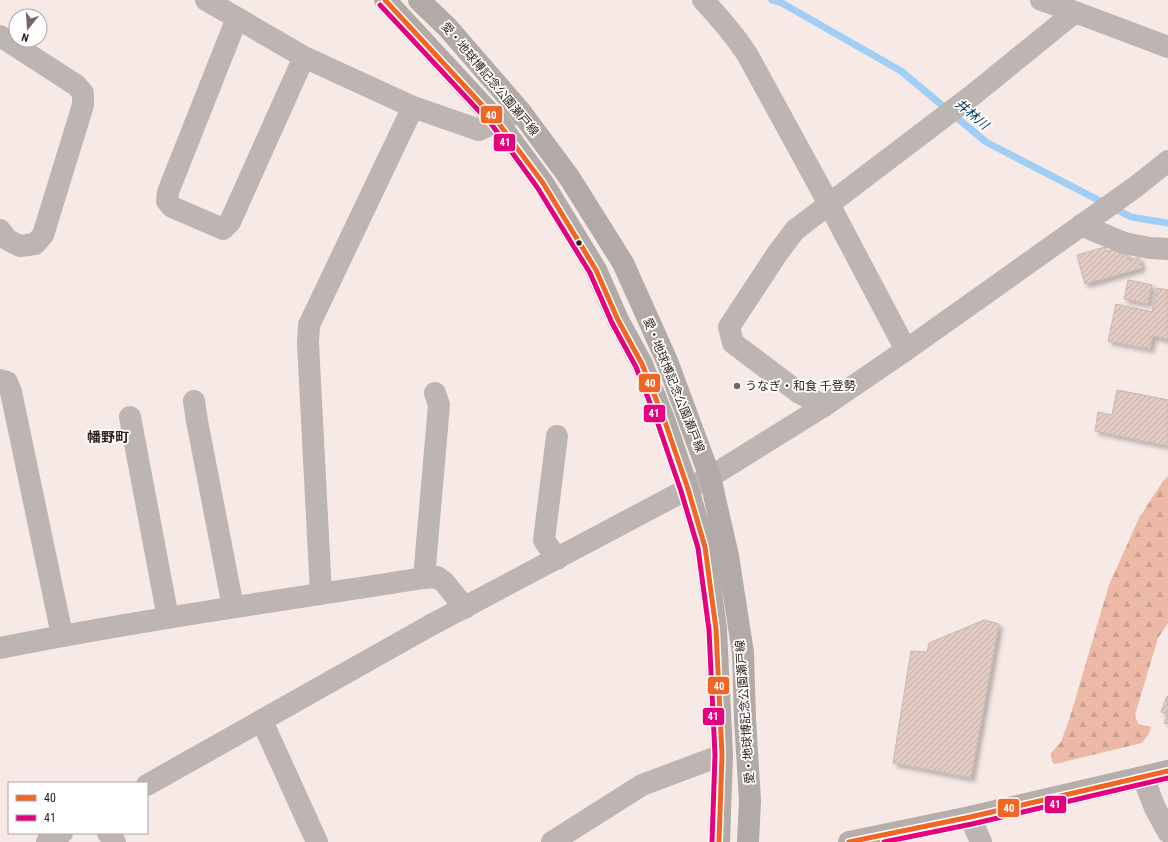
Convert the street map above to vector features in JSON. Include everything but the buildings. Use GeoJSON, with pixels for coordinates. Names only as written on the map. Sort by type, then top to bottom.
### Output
{"type":"FeatureCollection","features":[{"type":"Feature","properties":{"kind":"main road","name":"愛・地球博記念公園瀬戸線"},"geometry":{"type":"LineString","coordinates":[[385,0],[497,121],[543,183],[596,270],[618,320],[644,371],[664,419],[688,489],[705,548],[716,629],[722,754],[719,842]]}},
{"type":"Feature","properties":{"kind":"main road","name":"愛・地球博記念公園瀬戸線"},"geometry":{"type":"LineString","coordinates":[[419,0],[448,28],[520,111],[569,177],[623,263],[667,361],[710,477],[728,556],[743,653],[750,801],[748,842]]}},
{"type":"Feature","properties":{"kind":"main road"},"geometry":{"type":"LineString","coordinates":[[849,842],[970,817],[1168,771]]}},
{"type":"Feature","properties":{"kind":"street"},"geometry":{"type":"LineString","coordinates":[[206,0],[304,57],[413,107],[479,130],[520,111]]}},
{"type":"Feature","properties":{"kind":"street"},"geometry":{"type":"LineString","coordinates":[[703,0],[726,24],[747,54],[829,204],[906,350]]}},
{"type":"Feature","properties":{"kind":"street"},"geometry":{"type":"LineString","coordinates":[[1040,0],[1168,47]]}},
{"type":"Feature","properties":{"kind":"street"},"geometry":{"type":"LineString","coordinates":[[824,406],[798,392],[733,342],[729,327],[794,230],[974,94],[1076,12]]}},
{"type":"Feature","properties":{"kind":"street"},"geometry":{"type":"LineString","coordinates":[[237,18],[168,192],[167,201],[172,208],[223,229],[230,222],[304,57]]}},
{"type":"Feature","properties":{"kind":"street"},"geometry":{"type":"LineString","coordinates":[[0,36],[76,84],[83,93],[83,105],[43,235],[35,244],[20,246],[8,240],[0,230]]}},
{"type":"Feature","properties":{"kind":"street"},"geometry":{"type":"LineString","coordinates":[[321,594],[308,343],[310,325],[413,107]]}},
{"type":"Feature","properties":{"kind":"street"},"geometry":{"type":"LineString","coordinates":[[148,783],[431,626],[710,477],[824,406],[906,350],[1134,188],[1168,161]]}},
{"type":"Feature","properties":{"kind":"street"},"geometry":{"type":"LineString","coordinates":[[1085,222],[1124,243],[1150,248],[1168,249]]}},
{"type":"Feature","properties":{"kind":"street"},"geometry":{"type":"LineString","coordinates":[[0,380],[7,382],[11,392],[62,635]]}},
{"type":"Feature","properties":{"kind":"street"},"geometry":{"type":"LineString","coordinates":[[424,578],[439,405],[435,394]]}},
{"type":"Feature","properties":{"kind":"street"},"geometry":{"type":"LineString","coordinates":[[194,401],[196,421],[233,607]]}},
{"type":"Feature","properties":{"kind":"street"},"geometry":{"type":"LineString","coordinates":[[130,417],[168,618]]}},
{"type":"Feature","properties":{"kind":"street"},"geometry":{"type":"LineString","coordinates":[[557,436],[544,540],[557,559]]}},
{"type":"Feature","properties":{"kind":"street"},"geometry":{"type":"LineString","coordinates":[[0,648],[62,635],[424,578],[437,577],[444,582],[465,608]]}},
{"type":"Feature","properties":{"kind":"street"},"geometry":{"type":"LineString","coordinates":[[262,721],[317,842]]}},
{"type":"Feature","properties":{"kind":"street"},"geometry":{"type":"LineString","coordinates":[[552,842],[642,785],[722,754]]}},
{"type":"Feature","properties":{"kind":"street"},"geometry":{"type":"LineString","coordinates":[[1143,777],[1155,808],[1168,832]]}},
{"type":"Feature","properties":{"kind":"street"},"geometry":{"type":"LineString","coordinates":[[970,817],[980,842]]}},
{"type":"Feature","properties":{"kind":"street"},"geometry":{"type":"LineString","coordinates":[[47,842],[60,834]]}},
{"type":"Feature","properties":{"kind":"street"},"geometry":{"type":"LineString","coordinates":[[109,834],[115,842]]}},
{"type":"Feature","properties":{"kind":"green space"},"geometry":{"type":"Polygon","coordinates":[[[1168,476],[1168,623],[1158,638],[1135,715],[1138,724],[1151,727],[1149,734],[1142,743],[1055,764],[1052,762],[1051,753],[1061,742],[1070,717],[1109,585],[1139,518],[1163,481],[1168,476]]]}},
{"type":"Feature","properties":{"kind":"waterway","name":"井林川"},"geometry":{"type":"LineString","coordinates":[[772,0],[780,2],[901,71],[986,142],[1131,217],[1168,223]]}},
{"type":"Feature","properties":{"kind":"transit line","name":"40"},"geometry":{"type":"LineString","coordinates":[[385,0],[497,121],[543,183],[596,270],[618,320],[642,364],[664,419],[688,489],[705,547],[716,629],[722,755],[719,842]]}},
{"type":"Feature","properties":{"kind":"transit line","name":"41"},"geometry":{"type":"LineString","coordinates":[[380,5],[492,125],[537,187],[590,273],[612,323],[636,367],[657,421],[681,491],[698,548],[709,630],[715,755],[712,842]]}},
{"type":"Feature","properties":{"kind":"transit line","name":"40"},"geometry":{"type":"LineString","coordinates":[[849,842],[970,817],[1168,771]]}},
{"type":"Feature","properties":{"kind":"transit line","name":"41"},"geometry":{"type":"LineString","coordinates":[[884,842],[972,824],[1168,778]]}},
{"type":"Feature","properties":{"kind":"place","name":"うなぎ・和食 千登勢"},"geometry":{"type":"Point","coordinates":[737,386]}},
{"type":"Feature","properties":{"kind":"district","name":"幡野町"},"geometry":{"type":"Point","coordinates":[108,437]}}]}
